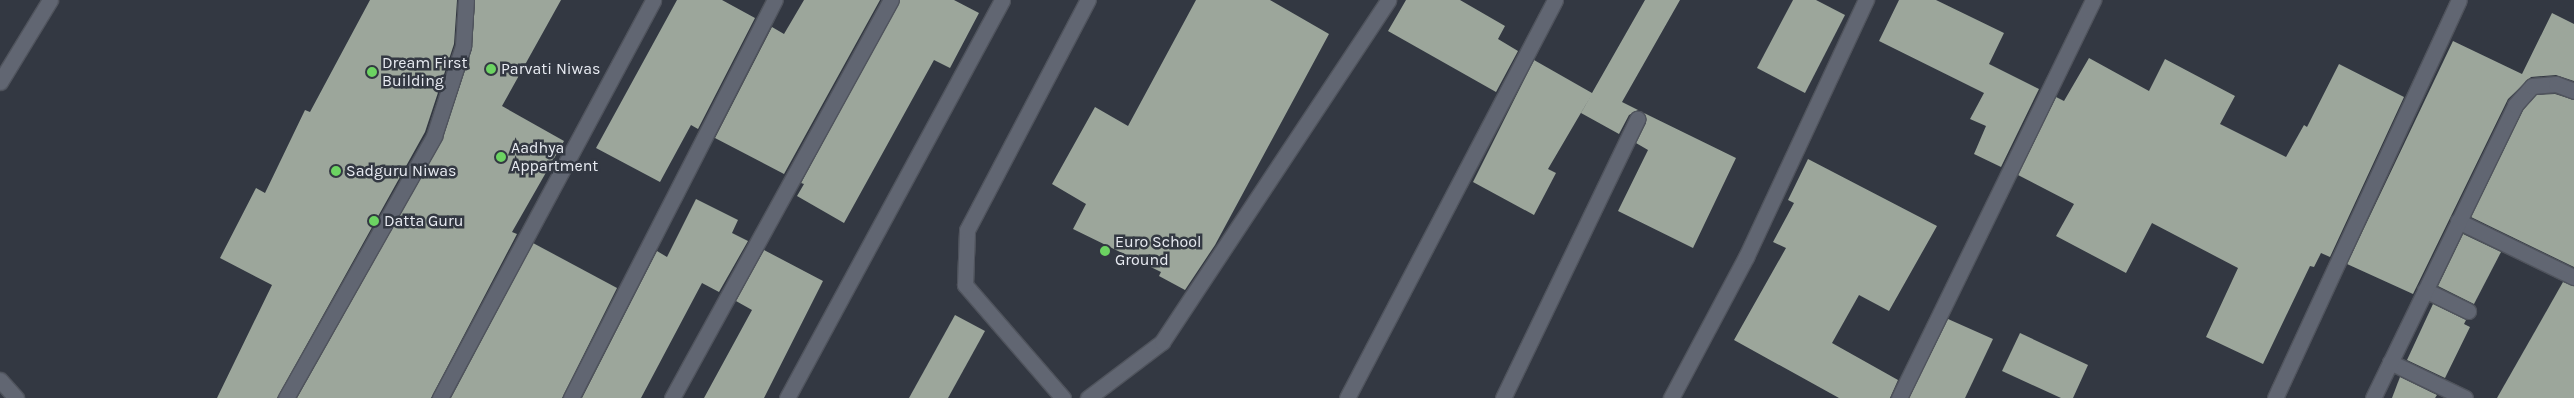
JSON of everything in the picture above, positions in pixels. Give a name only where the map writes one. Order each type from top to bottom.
[{"type":"street","points":[[0,82],[50,0]]},
{"type":"street","points":[[286,398],[434,136],[463,46],[466,0]]},
{"type":"street","points":[[440,398],[653,0]]},
{"type":"street","points":[[572,398],[775,0]]},
{"type":"street","points":[[672,398],[891,0]]},
{"type":"street","points":[[787,398],[1002,0]]},
{"type":"street","points":[[1063,398],[965,285],[967,230],[1088,0]]},
{"type":"street","points":[[1088,398],[1162,342],[1388,0]]},
{"type":"street","points":[[1347,398],[1555,0]]},
{"type":"street","points":[[1671,398],[1746,257],[1866,0]]},
{"type":"street","points":[[1899,398],[2094,0]]},
{"type":"street","points":[[2275,398],[2459,0]]},
{"type":"street","points":[[2373,398],[2515,105],[2532,86],[2556,84],[2574,91]]},
{"type":"street","points":[[1503,398],[1637,118]]},
{"type":"street","points":[[2458,221],[2574,278]]},
{"type":"street","points":[[2425,290],[2468,311]]},
{"type":"street","points":[[2390,362],[2465,398]]},
{"type":"street","points":[[0,380],[16,398]]},
{"type":"building","points":[[370,0],[457,0],[454,44],[425,132],[277,398],[217,398],[272,285],[220,258],[256,188],[265,193],[305,110],[310,112]]},
{"type":"building","points":[[475,0],[561,0],[502,106],[564,141],[512,232],[517,234],[431,398],[297,398],[442,140],[472,49]]},
{"type":"building","points":[[677,0],[722,0],[755,18],[698,129],[691,125],[660,182],[596,148]]},
{"type":"building","points":[[804,0],[880,0],[784,174],[715,138],[772,27],[784,34]]},
{"type":"building","points":[[900,0],[954,0],[979,13],[950,68],[934,60],[844,223],[797,196],[804,184],[801,183]]},
{"type":"building","points":[[1196,0],[1270,0],[1329,34],[1215,245],[1185,290],[1159,276],[1161,272],[1073,229],[1086,204],[1052,184],[1095,107],[1128,126]]},
{"type":"building","points":[[1406,0],[1460,0],[1505,26],[1498,39],[1518,51],[1496,92],[1388,31]]},
{"type":"building","points":[[1645,0],[1680,0],[1622,102],[1638,110],[1629,115],[1619,134],[1581,113],[1592,94],[1548,169],[1556,173],[1534,215],[1473,182],[1534,60],[1592,93]]},
{"type":"building","points":[[1793,0],[1816,0],[1845,15],[1805,93],[1757,68]]},
{"type":"building","points":[[1899,0],[1936,0],[2004,33],[1989,64],[2039,89],[2001,167],[1974,154],[1986,126],[1970,119],[1984,93],[1879,41]]},
{"type":"building","points":[[2552,13],[2574,24],[2574,81],[2556,75],[2531,77],[2508,99],[2413,294],[2347,264],[2453,41],[2522,74]]},
{"type":"building","points":[[2089,58],[2149,91],[2165,59],[2235,96],[2220,124],[2286,157],[2304,125],[2307,127],[2339,64],[2404,97],[2330,257],[2321,253],[2314,267],[2310,266],[2263,364],[2206,337],[2238,268],[2152,223],[2126,273],[2056,236],[2074,204],[2018,175],[2056,97],[2064,101]]},
{"type":"building","points":[[2555,94],[2574,100],[2574,267],[2471,217],[2523,110],[2536,95]]},
{"type":"building","points":[[1644,113],[1736,158],[1693,248],[1618,211],[1648,150],[1636,143],[1646,123]]},
{"type":"building","points":[[1808,159],[1937,226],[1889,311],[1859,295],[1832,343],[1898,380],[1890,398],[1839,398],[1734,340],[1786,248],[1773,242],[1794,203],[1788,200]]},
{"type":"building","points":[[696,199],[738,220],[732,233],[748,241],[719,292],[702,283],[641,398],[582,398],[657,251],[667,257]]},
{"type":"building","points":[[2463,234],[2501,252],[2474,304],[2438,286]]},
{"type":"building","points":[[533,243],[617,288],[562,398],[451,398]]},
{"type":"building","points":[[764,250],[823,281],[764,398],[704,398],[752,310],[736,301]]},
{"type":"building","points":[[2563,282],[2574,286],[2574,398],[2497,398]]},
{"type":"building","points":[[2433,304],[2466,320],[2464,324],[2470,327],[2445,378],[2407,360]]},
{"type":"building","points":[[955,315],[985,331],[948,398],[909,398]]},
{"type":"building","points":[[1948,319],[1993,339],[1965,398],[1909,398]]},
{"type":"building","points":[[2020,333],[2088,365],[2073,398],[2061,398],[2002,371]]},
{"type":"building","points":[[2400,377],[2437,395],[2435,398],[2392,398]]},
{"type":"place","name":"Parvati Niwas","points":[[491,69]]},
{"type":"place","name":"Dream First Building","points":[[372,72]]},
{"type":"place","name":"Aadhya Appartment","points":[[501,157]]},
{"type":"place","name":"Sadguru Niwas","points":[[336,171]]},
{"type":"place","name":"Datta Guru","points":[[374,221]]},
{"type":"place","name":"Euro School Ground","points":[[1105,251]]}]
